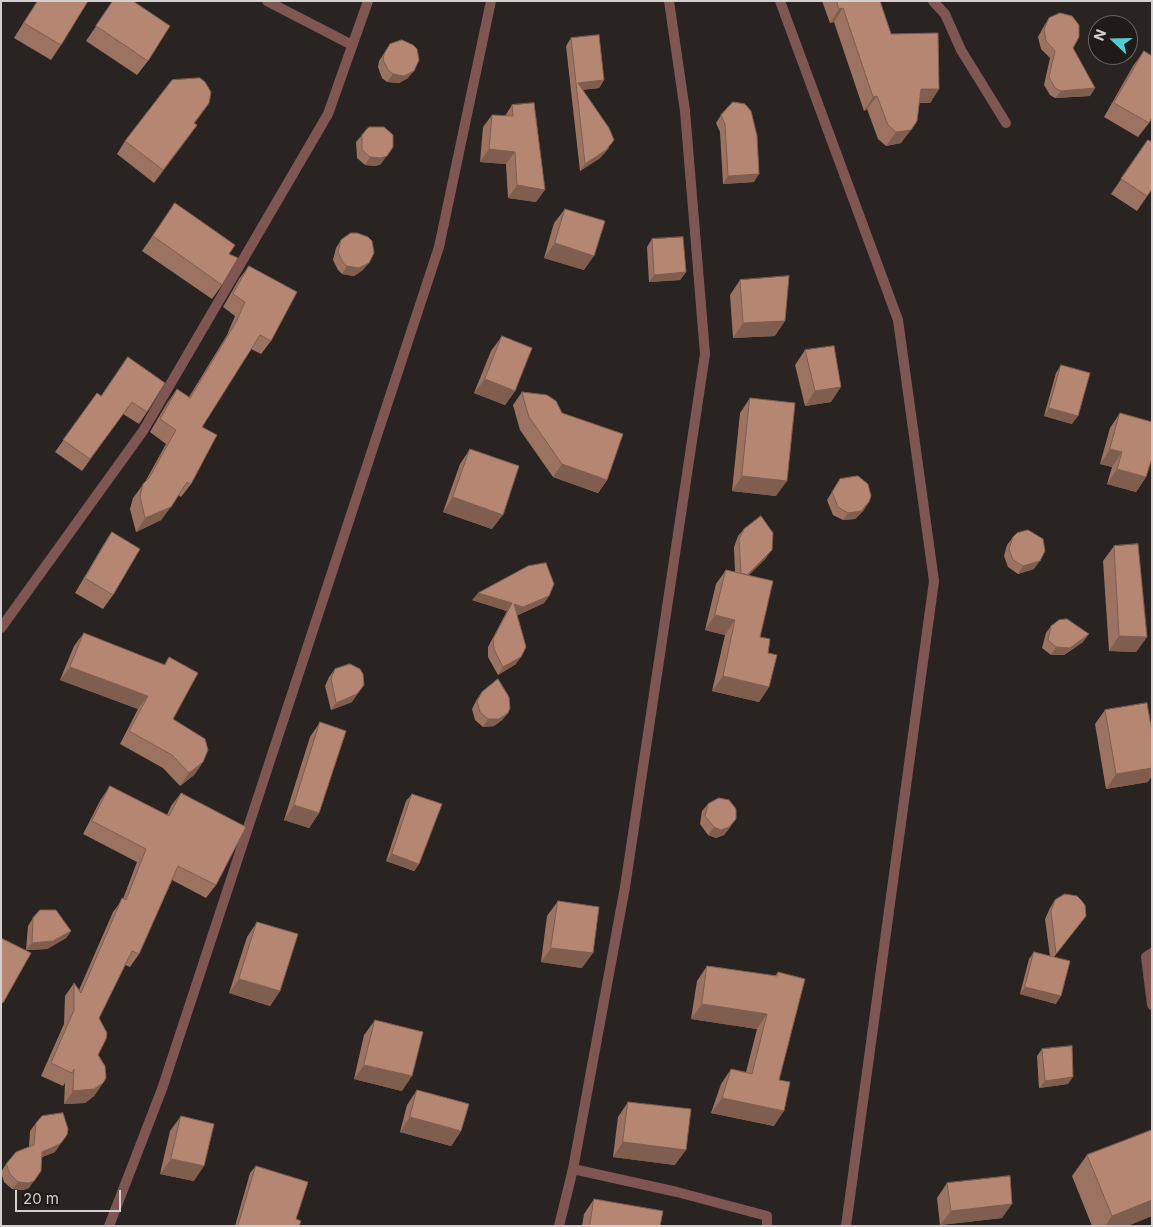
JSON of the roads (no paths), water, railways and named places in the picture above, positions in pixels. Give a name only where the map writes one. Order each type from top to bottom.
[{"type":"street","points":[[268,1],[352,45]]},
{"type":"street","points":[[1,628],[143,431],[328,114],[368,1]]},
{"type":"street","points":[[109,1226],[162,1089],[439,247],[491,1]]},
{"type":"street","points":[[559,1226],[572,1169],[625,887],[705,354],[685,111],[669,1]]},
{"type":"street","points":[[780,1],[898,320],[934,581],[846,1226]]},
{"type":"street","points":[[933,1],[944,14],[961,50],[1006,123]]},
{"type":"street","points":[[1152,953],[1146,957],[1152,1005]]},
{"type":"street","points":[[572,1169],[677,1192],[768,1216],[767,1226]]}]
